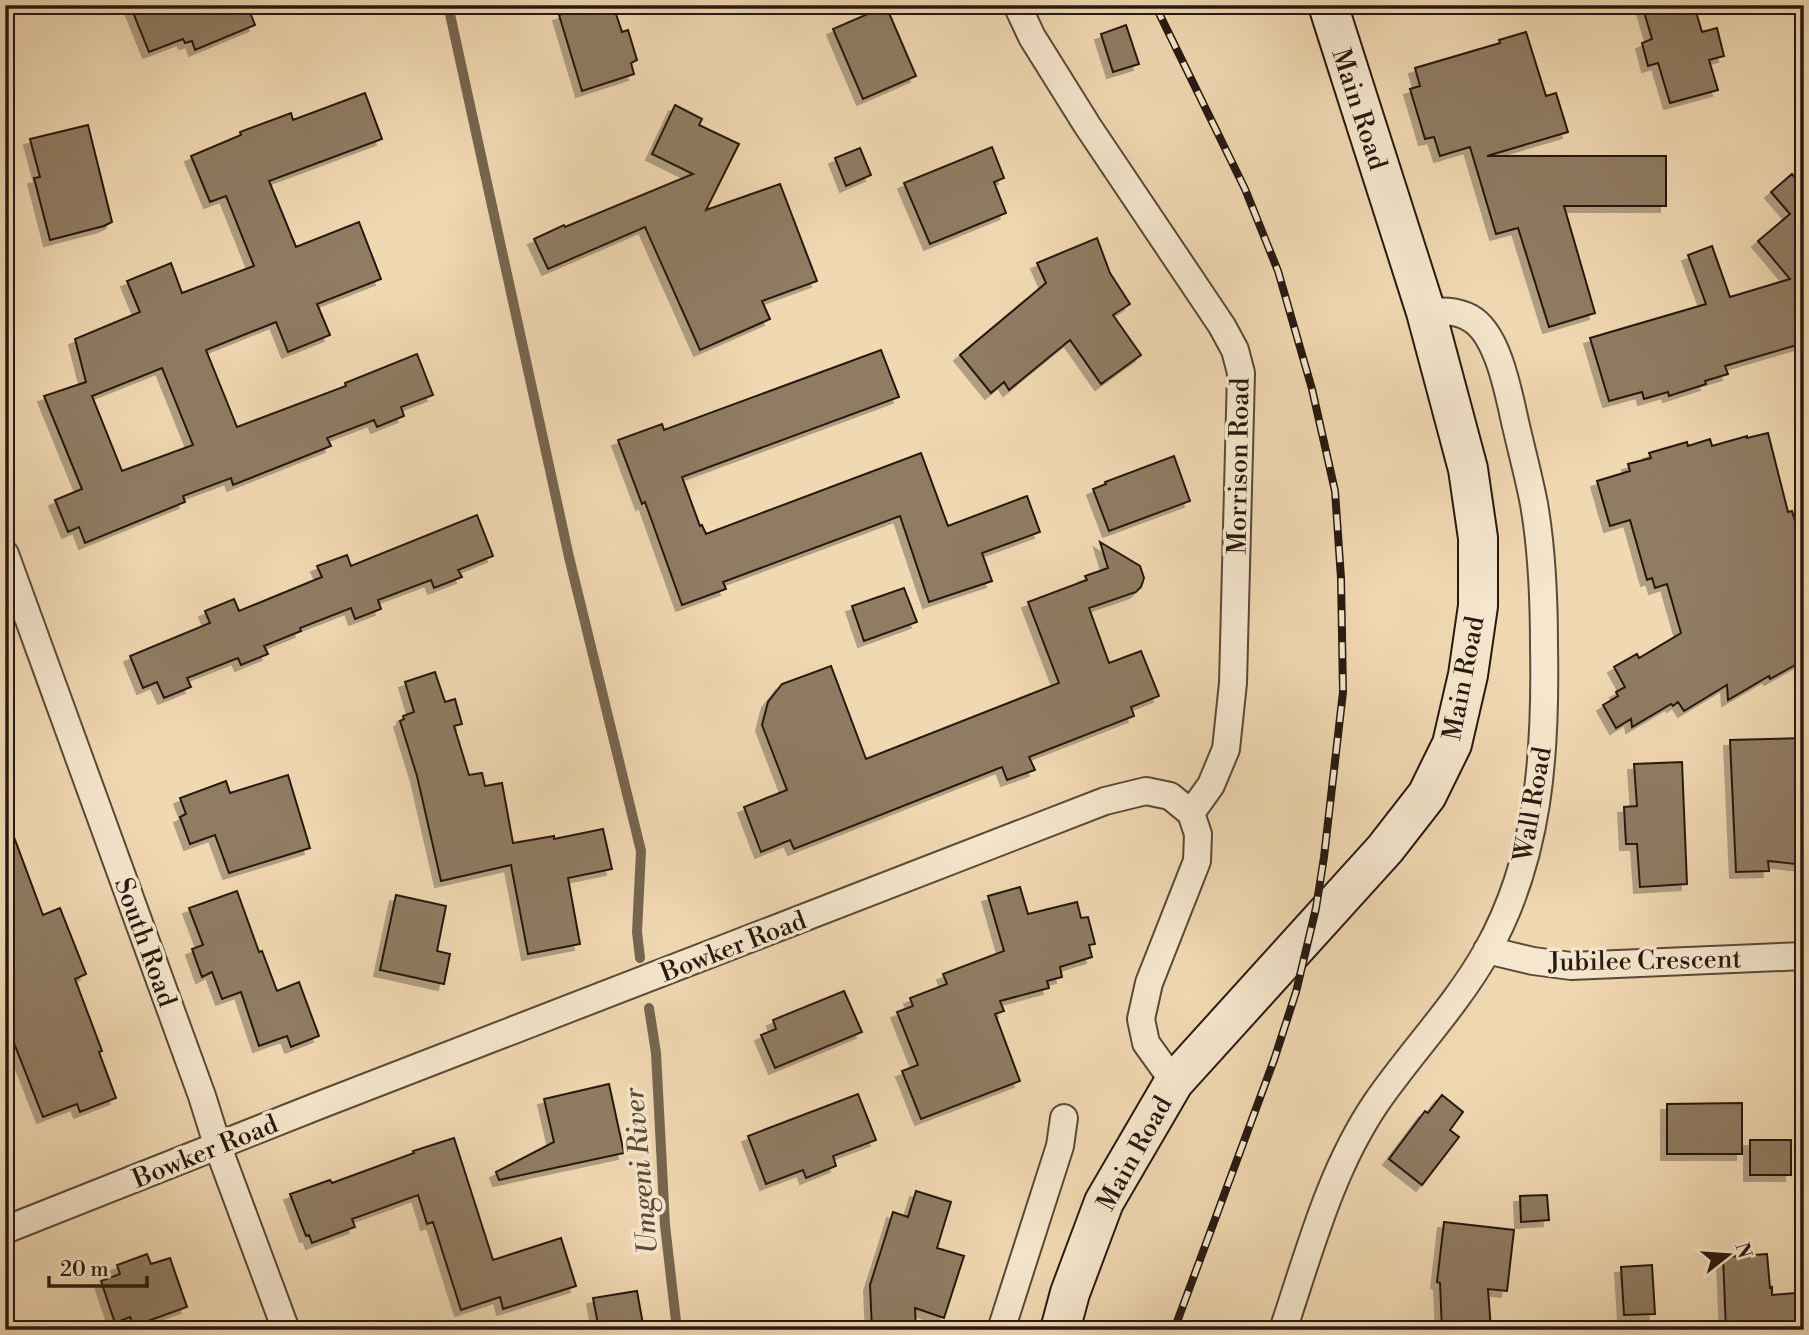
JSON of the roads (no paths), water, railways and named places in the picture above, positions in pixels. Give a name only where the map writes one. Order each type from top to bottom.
[{"type":"main road","name":"Main Road","points":[[1060,1330],[1070,1293],[1104,1202],[1174,1082],[1385,849],[1427,795],[1452,744],[1468,675],[1478,606],[1478,538],[1468,469],[1426,312],[1328,5]]},
{"type":"street","name":"Morrison Road","points":[[1017,5],[1031,37],[1087,125],[1222,326],[1235,350],[1241,373],[1234,670],[1229,723],[1226,749],[1210,785],[1191,813]]},
{"type":"street","name":"Wall Road","points":[[1283,1330],[1320,1219],[1347,1152],[1376,1104],[1449,1007],[1487,950],[1524,861],[1534,822],[1545,713],[1544,597],[1534,505],[1509,394],[1496,354],[1485,332],[1472,318],[1451,311],[1426,312]]},
{"type":"street","name":"South Road","points":[[5,554],[286,1330]]},
{"type":"street","name":"Bowker Road","points":[[5,1230],[1105,801],[1146,791],[1170,796],[1191,813]]},
{"type":"street","points":[[1174,1082],[1146,1043],[1141,1019],[1149,983],[1197,861],[1198,834],[1191,813]]},
{"type":"street","name":"Jubilee Crescent","points":[[1487,950],[1533,961],[1571,966],[1804,956]]},
{"type":"street","points":[[1001,1330],[1060,1146],[1064,1118]]},
{"type":"waterway","points":[[448,5],[569,557],[641,851],[637,932],[640,958]]},
{"type":"waterway","name":"Umgeni River","points":[[649,1008],[656,1053],[665,1225],[677,1330]]},
{"type":"railway","points":[[1155,5],[1245,189],[1278,271],[1312,389],[1335,491],[1341,578],[1343,692],[1324,857],[1316,908],[1296,992],[1274,1060],[1174,1330]]}]
